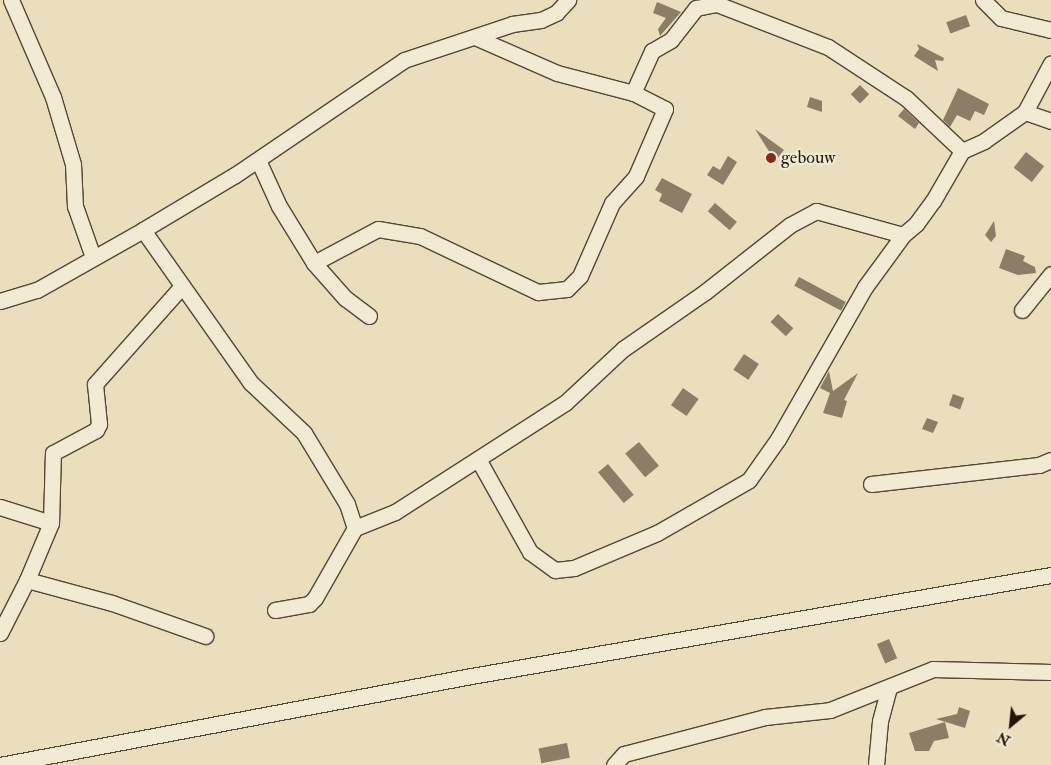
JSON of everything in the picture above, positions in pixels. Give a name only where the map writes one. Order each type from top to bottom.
[{"type":"street","points":[[11,0],[54,97],[73,164],[75,206],[93,257]]},
{"type":"street","points":[[0,301],[37,290],[143,230],[258,160],[404,60],[477,38],[512,24],[542,20],[556,13],[568,0]]},
{"type":"street","points":[[983,0],[1001,18],[1051,30]]},
{"type":"street","points":[[633,93],[652,51],[670,40],[696,8],[717,4],[828,46],[906,98],[962,151]]},
{"type":"street","points":[[314,263],[378,229],[420,236],[538,292],[567,289],[580,276],[612,203],[636,176],[665,109],[633,93],[557,74],[477,38]]},
{"type":"street","points":[[478,459],[530,552],[555,570],[574,568],[657,533],[748,480],[778,439],[865,287],[903,234],[928,209],[962,151],[984,141],[1025,112],[1051,63]]},
{"type":"street","points":[[1025,112],[1051,122]]},
{"type":"street","points":[[258,160],[279,206],[314,263],[345,298],[369,316]]},
{"type":"street","points":[[275,610],[309,604],[315,598],[355,528],[395,512],[566,403],[622,349],[801,219],[816,212],[903,234]]},
{"type":"street","points":[[143,230],[251,383],[304,433],[338,489],[355,528]]},
{"type":"street","points":[[1022,310],[1051,274]]},
{"type":"street","points":[[0,633],[27,580],[51,524],[53,453],[96,430],[100,424],[95,384],[182,286]]},
{"type":"street","points":[[871,484],[1039,465],[1051,460]]},
{"type":"street","points":[[0,507],[51,524]]},
{"type":"street","points":[[0,765],[460,678],[1051,575]]},
{"type":"street","points":[[27,580],[205,636]]},
{"type":"street","points":[[614,765],[618,756],[624,754],[765,717],[830,710],[933,669],[1051,672]]},
{"type":"street","points":[[876,765],[880,721],[889,687]]},
{"type":"building","points":[[657,2],[681,12],[660,36],[658,29],[666,18],[653,13]]},
{"type":"building","points":[[966,15],[970,26],[950,33],[946,22]]},
{"type":"building","points":[[917,44],[944,58],[943,61],[935,60],[938,71],[914,56],[919,49]]},
{"type":"building","points":[[860,85],[869,94],[860,103],[851,94]]},
{"type":"building","points":[[958,88],[989,104],[984,115],[975,111],[970,121],[957,115],[950,127],[943,120]]},
{"type":"building","points":[[810,97],[822,101],[822,112],[807,107]]},
{"type":"building","points":[[904,109],[919,123],[915,129],[898,116]]},
{"type":"building","points":[[755,129],[784,150],[775,161]]},
{"type":"building","points":[[1026,152],[1044,166],[1032,182],[1014,168]]},
{"type":"building","points":[[728,156],[737,162],[723,185],[707,175],[713,166],[720,170]]},
{"type":"building","points":[[662,178],[692,194],[682,213],[659,201],[662,194],[655,190]]},
{"type":"building","points":[[715,203],[737,222],[730,230],[708,211]]},
{"type":"building","points":[[994,221],[996,236],[991,242],[985,235]]},
{"type":"building","points":[[1006,249],[1025,256],[1023,261],[1035,267],[1036,273],[1018,275],[999,268]]},
{"type":"building","points":[[799,277],[846,302],[841,311],[794,286]]},
{"type":"building","points":[[778,314],[793,328],[786,336],[770,322]]},
{"type":"building","points":[[744,354],[759,364],[748,380],[733,370]]},
{"type":"building","points":[[829,371],[833,391],[858,373],[844,400],[847,401],[842,418],[823,413],[830,393],[820,388]]},
{"type":"building","points":[[683,388],[699,399],[687,416],[671,405]]},
{"type":"building","points":[[953,394],[964,398],[960,409],[949,405]]},
{"type":"building","points":[[927,418],[938,422],[933,433],[922,429]]},
{"type":"building","points":[[639,442],[659,466],[645,477],[625,454]]},
{"type":"building","points":[[608,464],[634,495],[624,503],[598,472]]},
{"type":"building","points":[[889,639],[897,658],[885,663],[877,644]]},
{"type":"building","points":[[959,707],[970,711],[965,728],[936,719],[957,714]]},
{"type":"building","points":[[945,722],[949,738],[934,741],[929,751],[915,751],[909,733]]},
{"type":"building","points":[[567,743],[570,758],[541,763],[539,749]]},
{"type":"place","name":"gebouw","points":[[771,158]]}]
